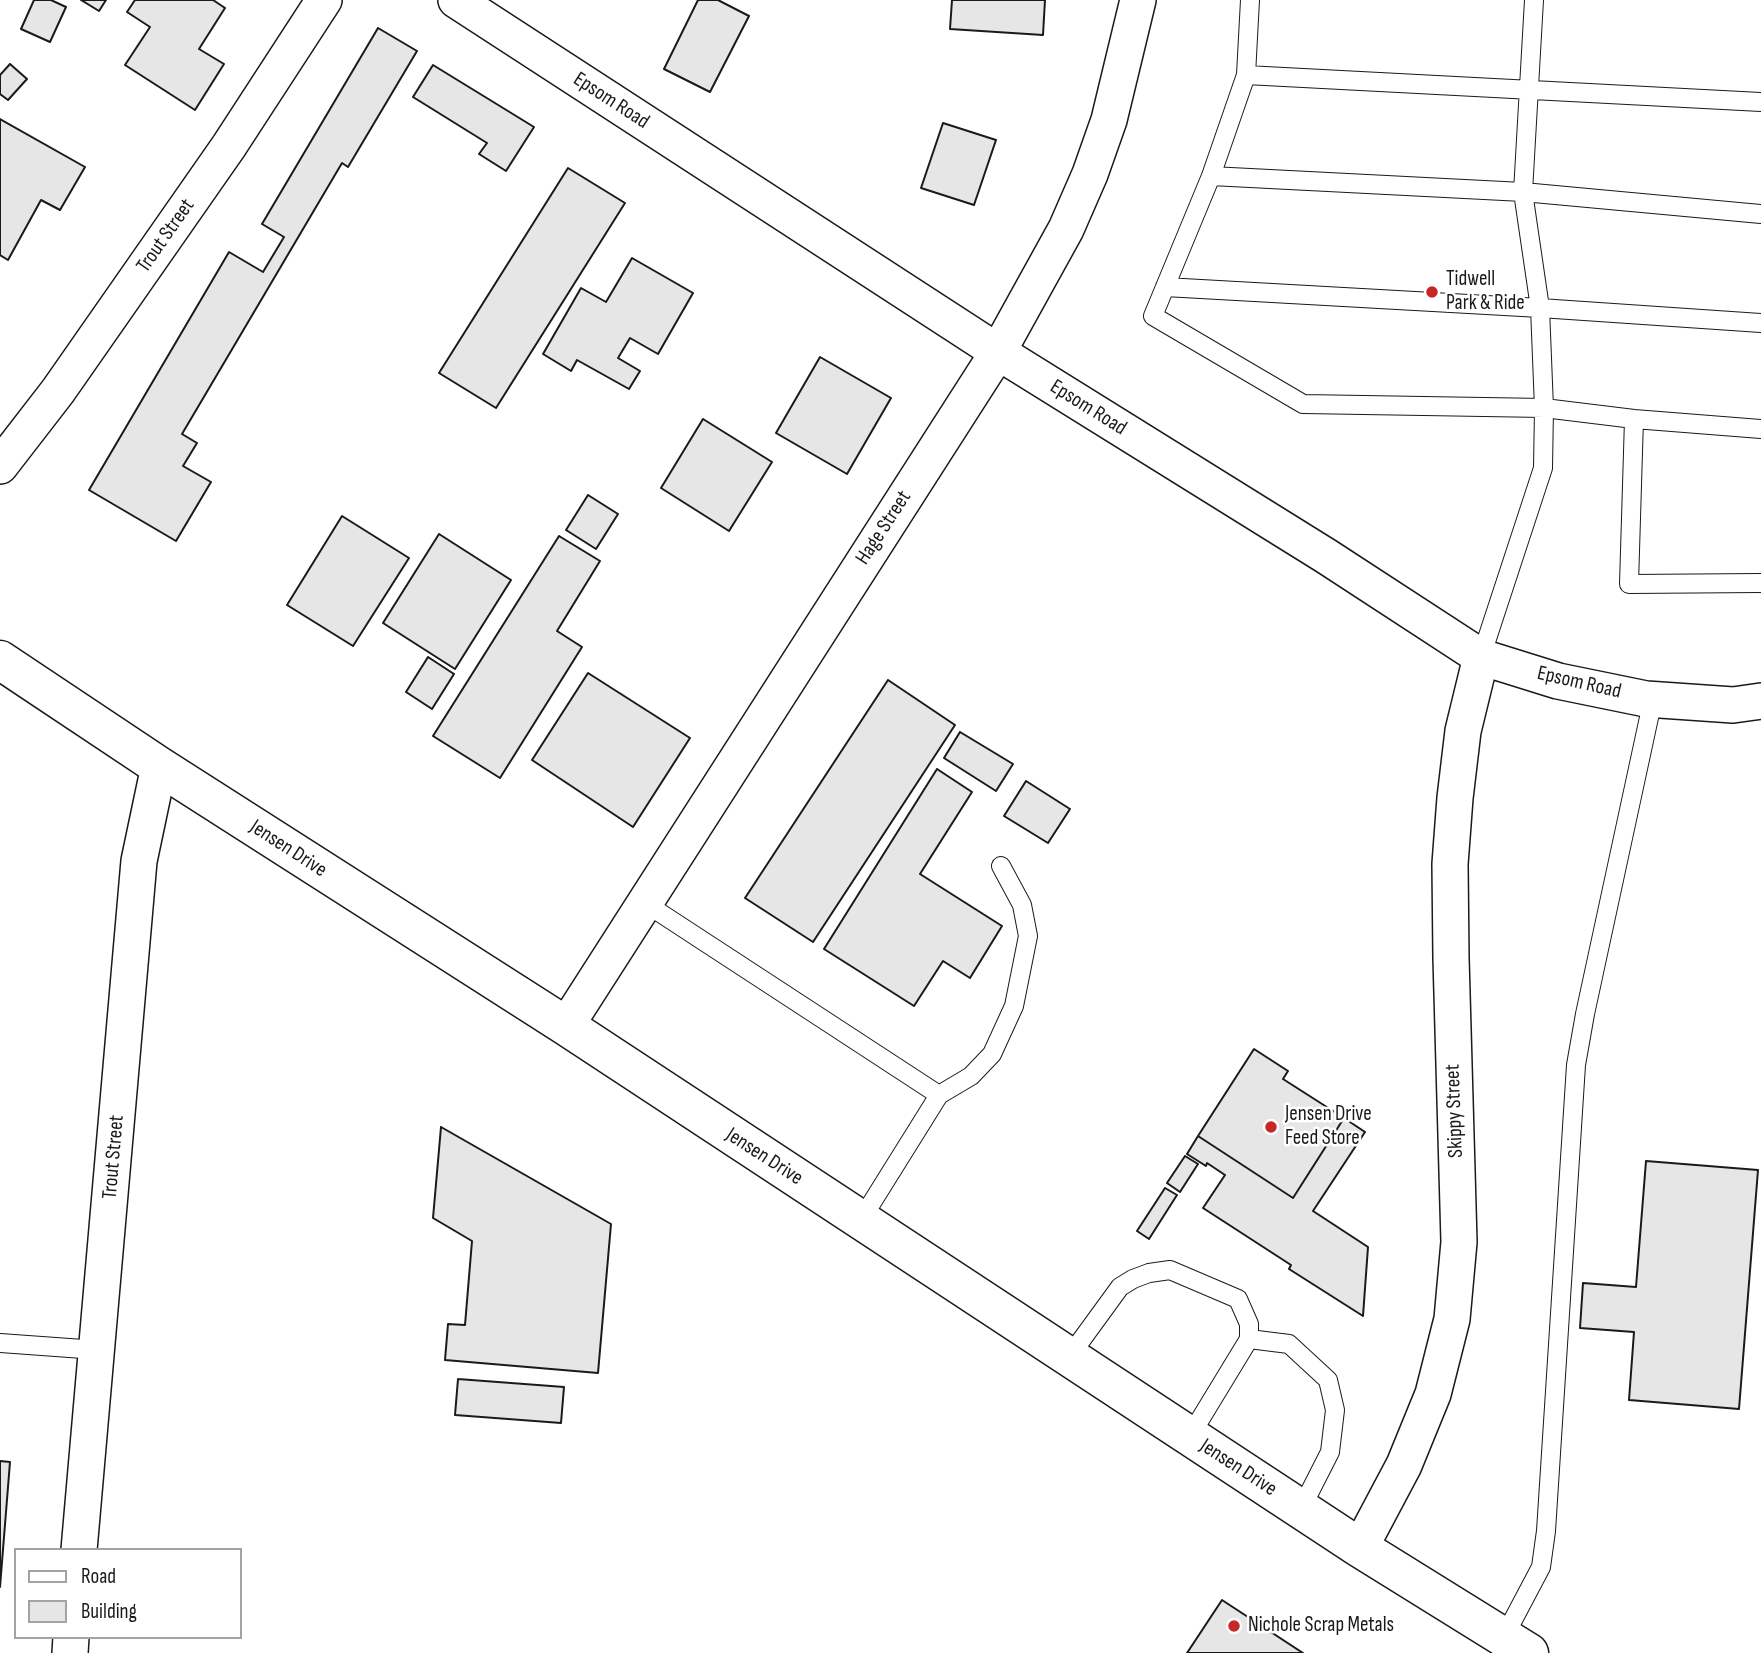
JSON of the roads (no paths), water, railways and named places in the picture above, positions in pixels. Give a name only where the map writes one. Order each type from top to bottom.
[{"type":"main road","name":"Jensen Drive","points":[[0,660],[159,766],[566,1026],[1360,1548],[1517,1645]]},
{"type":"street","name":"Trout Street","points":[[0,466],[82,358],[229,146],[324,0]]},
{"type":"street","name":"Epsom Road","points":[[456,0],[998,352],[1315,549],[1481,657],[1558,681],[1653,699],[1733,705],[1761,701]]},
{"type":"street","name":"Hage Street","points":[[566,1026],[998,352],[1066,229],[1090,174],[1109,120],[1138,0]]},
{"type":"street","name":"Skippy Street","points":[[1360,1548],[1404,1465],[1433,1394],[1452,1319],[1459,1242],[1450,864],[1463,731],[1481,657]]},
{"type":"street","name":"Trout Street","points":[[79,1548],[139,861],[159,766]]},
{"type":"lane","points":[[1250,0],[1246,75],[1211,176],[1153,316],[1303,404],[1544,408],[1634,419],[1761,429]]},
{"type":"lane","points":[[1481,657],[1543,468],[1544,408],[1540,309],[1523,192],[1534,0]]},
{"type":"lane","points":[[1246,75],[1761,102]]},
{"type":"lane","points":[[1211,176],[1523,192],[1761,214]]},
{"type":"lane","points":[[1165,287],[1761,323]]},
{"type":"lane","points":[[1634,419],[1629,583],[1761,583]]},
{"type":"lane","points":[[1517,1645],[1541,1567],[1547,1517],[1576,1065],[1653,699]]},
{"type":"lane","points":[[861,1220],[939,1095],[971,1076],[992,1054],[1014,1006],[1028,936],[1022,905],[1001,866]]},
{"type":"lane","points":[[645,903],[939,1095]]},
{"type":"lane","points":[[1069,1357],[1120,1287],[1149,1273],[1170,1270],[1238,1299],[1249,1324],[1250,1339],[1190,1436]]},
{"type":"lane","points":[[1250,1339],[1289,1344],[1328,1380],[1335,1409],[1330,1452],[1301,1509]]},
{"type":"lane","points":[[0,1343],[97,1350]]},
{"type":"place","name":"Tidwell Park & Ride","points":[[1432,292]]},
{"type":"place","name":"Jensen Drive Feed Store","points":[[1271,1127]]},
{"type":"place","name":"Nichole Scrap Metals","points":[[1234,1626]]}]
